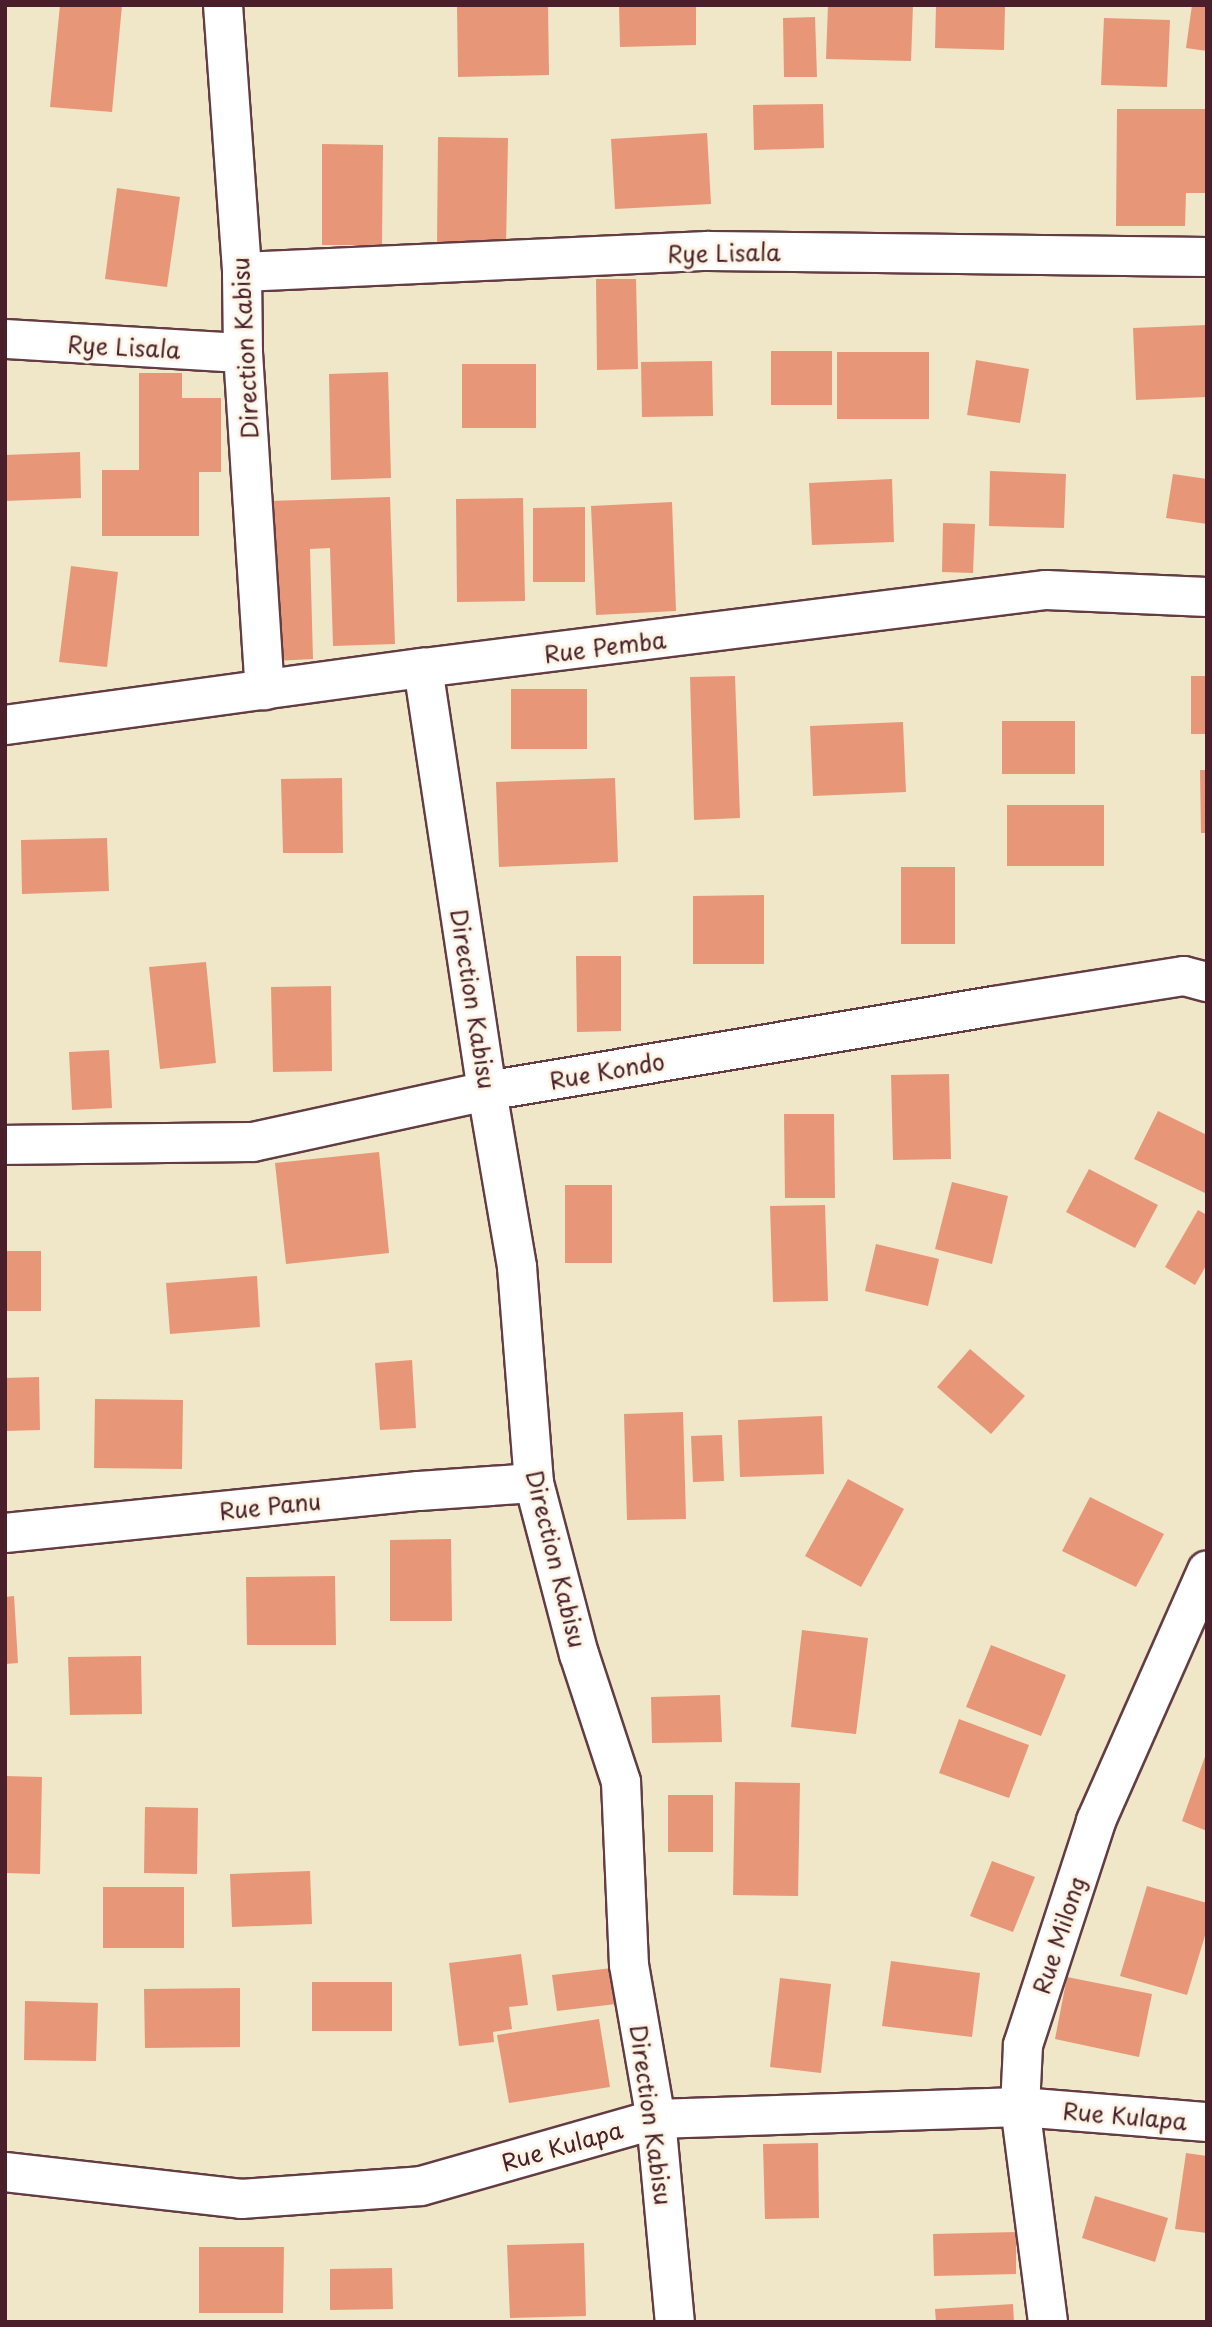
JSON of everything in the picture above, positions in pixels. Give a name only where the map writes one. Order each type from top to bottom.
[{"type":"street","name":"Direction Kabisu","points":[[223,5],[242,272],[243,352],[265,690]]},
{"type":"street","name":"Rye Lisala","points":[[242,272],[708,251],[1207,257]]},
{"type":"street","name":"Rye Lisala","points":[[5,339],[243,352]]},
{"type":"street","name":"Rue Pemba","points":[[5,725],[423,668],[1046,590],[1207,597]]},
{"type":"street","name":"Direction Kabisu","points":[[423,668],[487,1091],[517,1267],[534,1483],[579,1654],[621,1782],[629,1965],[656,2119],[675,2322]]},
{"type":"street","name":"Rue Kondo","points":[[5,1145],[253,1142],[487,1091],[1184,976],[1207,982]]},
{"type":"street","name":"Rue Panu","points":[[5,1533],[419,1491],[534,1483]]},
{"type":"street","name":"Rue Milong","points":[[1048,2322],[1020,2107],[1023,2045],[1096,1821],[1207,1570]]},
{"type":"street","name":"Rue Kulapa","points":[[5,2172],[241,2199],[421,2186],[656,2119],[1020,2107],[1207,2122]]},
{"type":"building","points":[[60,5],[122,5],[112,112],[50,107]]},
{"type":"building","points":[[548,5],[549,75],[458,77],[457,7]]},
{"type":"building","points":[[619,5],[696,5],[696,45],[620,47]]},
{"type":"building","points":[[828,5],[913,5],[911,61],[826,59]]},
{"type":"building","points":[[1192,5],[1207,5],[1207,51],[1186,48]]},
{"type":"building","points":[[936,6],[1005,7],[1004,50],[935,48]]},
{"type":"building","points":[[815,17],[817,77],[784,77],[783,18]]},
{"type":"building","points":[[1104,18],[1170,20],[1167,87],[1101,85]]},
{"type":"building","points":[[823,104],[824,148],[754,150],[753,105]]},
{"type":"building","points":[[1117,109],[1207,109],[1207,193],[1186,193],[1185,226],[1116,226]]},
{"type":"building","points":[[707,133],[711,204],[615,209],[611,139]]},
{"type":"building","points":[[438,137],[508,138],[506,247],[437,246]]},
{"type":"building","points":[[322,144],[383,145],[382,245],[322,245]]},
{"type":"building","points":[[117,188],[180,197],[167,287],[105,279]]},
{"type":"building","points":[[596,279],[636,279],[638,369],[597,370]]},
{"type":"building","points":[[1207,325],[1207,397],[1136,400],[1133,328]]},
{"type":"building","points":[[771,351],[832,351],[832,405],[771,405]]},
{"type":"building","points":[[837,352],[929,352],[929,419],[837,419]]},
{"type":"building","points":[[976,360],[1029,369],[1020,423],[967,415]]},
{"type":"building","points":[[712,361],[713,416],[642,417],[641,362]]},
{"type":"building","points":[[462,364],[536,364],[536,428],[462,428]]},
{"type":"building","points":[[388,372],[391,478],[331,480],[329,374]]},
{"type":"building","points":[[139,373],[182,373],[182,398],[221,398],[221,472],[199,472],[199,536],[102,536],[102,470],[139,470]]},
{"type":"building","points":[[80,452],[81,498],[5,501],[5,455]]},
{"type":"building","points":[[990,471],[1066,474],[1064,528],[989,526]]},
{"type":"building","points":[[1173,474],[1207,479],[1207,524],[1166,518]]},
{"type":"building","points":[[892,479],[894,542],[812,545],[809,483]]},
{"type":"building","points":[[390,497],[395,644],[333,646],[330,548],[310,549],[313,659],[275,661],[270,501]]},
{"type":"building","points":[[523,498],[525,601],[457,602],[456,499]]},
{"type":"building","points":[[672,502],[676,611],[596,615],[591,506]]},
{"type":"building","points":[[585,507],[585,582],[533,582],[533,508]]},
{"type":"building","points":[[943,523],[975,524],[973,573],[942,572]]},
{"type":"building","points":[[71,566],[118,572],[107,667],[59,662]]},
{"type":"building","points":[[735,676],[740,818],[694,820],[690,677]]},
{"type":"building","points":[[1191,676],[1207,676],[1207,734],[1191,734]]},
{"type":"building","points":[[511,689],[587,689],[587,749],[511,749]]},
{"type":"building","points":[[1002,721],[1075,721],[1075,774],[1002,774]]},
{"type":"building","points":[[903,722],[906,792],[813,796],[810,726]]},
{"type":"building","points":[[1200,770],[1207,770],[1207,833],[1201,833]]},
{"type":"building","points":[[342,778],[343,853],[283,853],[281,779]]},
{"type":"building","points":[[615,778],[618,862],[499,867],[496,782]]},
{"type":"building","points":[[1007,805],[1104,805],[1104,866],[1007,866]]},
{"type":"building","points":[[107,838],[109,891],[22,894],[21,840]]},
{"type":"building","points":[[901,867],[955,867],[955,944],[901,944]]},
{"type":"building","points":[[764,895],[764,964],[693,964],[693,896]]},
{"type":"building","points":[[576,956],[621,956],[621,1031],[577,1032]]},
{"type":"building","points":[[206,962],[216,1063],[160,1069],[149,967]]},
{"type":"building","points":[[331,986],[332,1071],[273,1072],[271,987]]},
{"type":"building","points":[[109,1050],[112,1108],[72,1110],[69,1052]]},
{"type":"building","points":[[949,1074],[951,1159],[893,1160],[891,1075]]},
{"type":"building","points":[[1158,1111],[1207,1135],[1207,1194],[1134,1159]]},
{"type":"building","points":[[784,1114],[834,1114],[835,1198],[785,1198]]},
{"type":"building","points":[[379,1152],[389,1253],[286,1264],[275,1163]]},
{"type":"building","points":[[1089,1169],[1158,1205],[1135,1248],[1066,1212]]},
{"type":"building","points":[[952,1182],[1008,1196],[992,1264],[935,1249]]},
{"type":"building","points":[[565,1185],[612,1185],[612,1263],[565,1263]]},
{"type":"building","points":[[825,1205],[828,1301],[773,1302],[770,1206]]},
{"type":"building","points":[[1198,1210],[1207,1215],[1207,1264],[1195,1285],[1165,1267]]},
{"type":"building","points":[[876,1244],[939,1259],[928,1306],[865,1291]]},
{"type":"building","points":[[5,1251],[41,1251],[41,1311],[5,1311]]},
{"type":"building","points":[[257,1276],[260,1327],[170,1334],[166,1283]]},
{"type":"building","points":[[970,1349],[1025,1396],[991,1434],[937,1387]]},
{"type":"building","points":[[412,1360],[416,1428],[380,1430],[375,1363]]},
{"type":"building","points":[[39,1377],[40,1430],[5,1431],[5,1378]]},
{"type":"building","points":[[95,1399],[183,1400],[182,1469],[94,1468]]},
{"type":"building","points":[[683,1412],[686,1519],[627,1520],[624,1414]]},
{"type":"building","points":[[822,1416],[824,1474],[740,1477],[738,1420]]},
{"type":"building","points":[[722,1435],[724,1481],[693,1482],[691,1436]]},
{"type":"building","points":[[848,1479],[904,1509],[861,1587],[805,1556]]},
{"type":"building","points":[[1090,1497],[1164,1534],[1136,1587],[1062,1551]]},
{"type":"building","points":[[451,1539],[452,1621],[390,1621],[390,1540]]},
{"type":"building","points":[[335,1576],[336,1645],[247,1645],[246,1577]]},
{"type":"building","points":[[14,1596],[18,1663],[5,1664],[5,1597]]},
{"type":"building","points":[[802,1630],[868,1638],[856,1734],[791,1727]]},
{"type":"building","points":[[991,1645],[1066,1675],[1041,1736],[966,1707]]},
{"type":"building","points":[[141,1656],[142,1714],[70,1715],[68,1657]]},
{"type":"building","points":[[720,1695],[722,1742],[652,1743],[651,1697]]},
{"type":"building","points":[[959,1719],[1029,1745],[1009,1798],[939,1773]]},
{"type":"building","points":[[1207,1751],[1207,1831],[1182,1821]]},
{"type":"building","points":[[5,1776],[42,1777],[40,1874],[5,1873]]},
{"type":"building","points":[[735,1782],[800,1783],[798,1896],[733,1895]]},
{"type":"building","points":[[668,1795],[713,1795],[713,1852],[668,1852]]},
{"type":"building","points":[[145,1807],[198,1808],[197,1874],[144,1873]]},
{"type":"building","points":[[992,1861],[1035,1877],[1013,1932],[970,1916]]},
{"type":"building","points":[[310,1871],[312,1924],[232,1927],[230,1874]]},
{"type":"building","points":[[1147,1886],[1207,1903],[1207,1929],[1187,1995],[1120,1976]]},
{"type":"building","points":[[103,1887],[184,1887],[184,1948],[103,1948]]},
{"type":"building","points":[[521,1954],[528,2005],[509,2007],[512,2029],[493,2032],[494,2042],[459,2046],[449,1963]]},
{"type":"building","points":[[891,1961],[980,1973],[972,2037],[882,2026]]},
{"type":"building","points":[[612,1968],[616,2004],[557,2011],[552,1975]]},
{"type":"building","points":[[1067,1977],[1152,1994],[1139,2057],[1055,2039]]},
{"type":"building","points":[[780,1978],[831,1984],[821,2073],[770,2067]]},
{"type":"building","points":[[312,1982],[392,1982],[392,2031],[312,2031]]},
{"type":"building","points":[[240,1988],[240,2047],[145,2048],[144,1989]]},
{"type":"building","points":[[25,2001],[98,2003],[96,2061],[24,2060]]},
{"type":"building","points":[[599,2019],[610,2087],[509,2103],[497,2035]]},
{"type":"building","points":[[818,2143],[819,2218],[765,2219],[763,2144]]},
{"type":"building","points":[[1186,2153],[1207,2156],[1207,2233],[1175,2229]]},
{"type":"building","points":[[1095,2196],[1168,2218],[1155,2262],[1082,2238]]},
{"type":"building","points":[[1016,2232],[1016,2274],[934,2276],[933,2234]]},
{"type":"building","points":[[584,2243],[586,2316],[510,2318],[507,2245]]},
{"type":"building","points":[[199,2247],[284,2247],[283,2313],[199,2313]]},
{"type":"building","points":[[392,2268],[393,2309],[330,2310],[330,2269]]},
{"type":"building","points":[[1013,2304],[1014,2322],[936,2322],[935,2309]]}]
